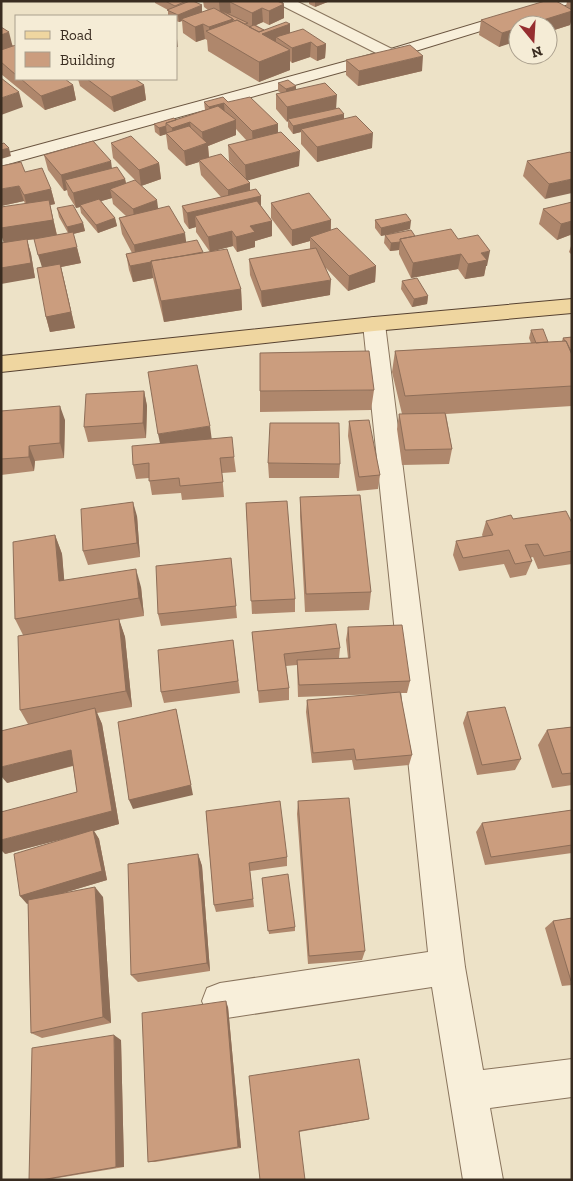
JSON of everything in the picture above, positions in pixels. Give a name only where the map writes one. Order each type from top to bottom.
[{"type":"main road","points":[[1,364],[374,324],[572,306]]},
{"type":"street","points":[[284,1],[390,54]]},
{"type":"street","points":[[1,160],[390,54],[566,1]]},
{"type":"street","points":[[374,324],[447,967],[483,1180]]},
{"type":"street","points":[[220,1001],[447,967]]},
{"type":"street","points":[[469,1091],[572,1078]]},
{"type":"building","points":[[165,1],[186,1],[175,6]]},
{"type":"building","points":[[190,1],[202,5],[178,15],[167,10]]},
{"type":"building","points":[[277,1],[284,4],[269,11],[262,8],[252,13],[230,2]]},
{"type":"building","points":[[545,1],[556,1],[572,10],[558,15],[508,15],[508,31],[502,33],[481,20]]},
{"type":"building","points":[[214,8],[233,19],[209,27],[203,24],[195,27],[181,19]]},
{"type":"building","points":[[222,11],[248,23],[235,21]]},
{"type":"building","points":[[237,20],[259,32],[286,22],[290,24],[262,34],[290,50],[259,62],[206,31]]},
{"type":"building","points":[[254,25],[264,30],[259,32],[249,27]]},
{"type":"building","points":[[1,27],[9,32],[1,35]]},
{"type":"building","points":[[303,29],[326,44],[317,47],[311,42],[292,48],[276,37]]},
{"type":"building","points":[[15,45],[15,74],[1,62],[1,50]]},
{"type":"building","points":[[410,45],[423,56],[359,71],[346,60]]},
{"type":"building","points":[[1,78],[19,92],[1,98]]},
{"type":"building","points":[[22,80],[66,80],[73,85],[41,96]]},
{"type":"building","points":[[88,80],[136,80],[144,85],[111,97]]},
{"type":"building","points":[[288,80],[296,86],[286,89],[278,83]]},
{"type":"building","points":[[325,83],[337,95],[287,107],[276,94]]},
{"type":"building","points":[[223,97],[228,102],[250,97],[278,124],[252,131],[224,103],[209,107],[204,102]]},
{"type":"building","points":[[218,106],[236,120],[202,132],[190,122],[172,128],[166,123]]},
{"type":"building","points":[[339,108],[344,114],[293,126],[288,119]]},
{"type":"building","points":[[356,116],[373,133],[317,147],[301,129]]},
{"type":"building","points":[[174,118],[176,120],[166,123],[166,126],[159,128],[154,124]]},
{"type":"building","points":[[189,126],[207,143],[184,151],[166,133]]},
{"type":"building","points":[[281,132],[300,151],[245,165],[228,145]]},
{"type":"building","points":[[131,136],[159,163],[139,170],[111,143]]},
{"type":"building","points":[[93,141],[111,161],[61,175],[44,155]]},
{"type":"building","points":[[4,143],[9,148],[1,150],[1,144]]},
{"type":"building","points":[[570,152],[572,154],[572,179],[549,184],[527,161]]},
{"type":"building","points":[[221,154],[250,183],[228,190],[199,160]]},
{"type":"building","points":[[21,162],[25,172],[42,168],[51,189],[24,195],[19,186],[1,189],[1,166]]},
{"type":"building","points":[[117,167],[125,179],[73,193],[65,180]]},
{"type":"building","points":[[135,180],[157,200],[133,209],[110,189]]},
{"type":"building","points":[[256,189],[261,196],[187,213],[182,206]]},
{"type":"building","points":[[309,193],[331,220],[292,230],[271,203]]},
{"type":"building","points":[[99,199],[115,218],[96,225],[80,205]]},
{"type":"building","points":[[49,200],[53,220],[1,228],[1,207]]},
{"type":"building","points":[[257,201],[272,221],[250,226],[255,232],[236,237],[232,231],[208,237],[195,216]]},
{"type":"building","points":[[572,202],[572,221],[561,224],[543,209]]},
{"type":"building","points":[[73,205],[83,223],[67,227],[57,208]]},
{"type":"building","points":[[169,206],[185,233],[134,245],[119,218]]},
{"type":"building","points":[[406,214],[411,221],[381,228],[375,220]]},
{"type":"building","points":[[337,228],[376,266],[349,276],[310,237]]},
{"type":"building","points":[[451,229],[458,239],[478,235],[490,251],[481,253],[487,260],[468,264],[461,254],[413,263],[400,239]]},
{"type":"building","points":[[411,230],[415,236],[400,239],[400,242],[391,243],[385,235]]},
{"type":"building","points":[[73,232],[77,247],[38,255],[34,239]]},
{"type":"building","points":[[27,239],[31,263],[1,268],[1,243]]},
{"type":"building","points":[[197,240],[203,252],[130,266],[126,254]]},
{"type":"building","points":[[316,248],[331,280],[261,291],[249,259]]},
{"type":"building","points":[[227,249],[241,289],[161,301],[151,261]]},
{"type":"building","points":[[60,264],[71,312],[46,317],[37,268]]},
{"type":"building","points":[[417,278],[428,296],[414,299],[402,281]]},
{"type":"building","points":[[543,329],[548,342],[536,343],[531,330]]},
{"type":"building","points":[[572,337],[572,353],[563,338]]},
{"type":"building","points":[[566,341],[572,355],[572,386],[405,396],[395,351]]},
{"type":"building","points":[[369,351],[374,390],[260,391],[260,353]]},
{"type":"building","points":[[197,365],[210,426],[158,434],[148,372]]},
{"type":"building","points":[[144,391],[143,423],[84,427],[86,394]]},
{"type":"building","points":[[60,406],[60,443],[29,446],[29,457],[1,459],[1,411]]},
{"type":"building","points":[[445,413],[452,449],[405,450],[399,414]]},
{"type":"building","points":[[369,420],[380,475],[359,477],[349,421]]},
{"type":"building","points":[[270,423],[339,423],[340,464],[268,463]]},
{"type":"building","points":[[232,437],[234,457],[220,458],[223,482],[180,486],[179,478],[149,481],[149,463],[133,465],[132,446]]},
{"type":"building","points":[[360,495],[371,592],[306,594],[300,497]]},
{"type":"building","points":[[287,501],[295,599],[251,601],[246,503]]},
{"type":"building","points":[[133,502],[137,543],[83,551],[81,509]]},
{"type":"building","points":[[566,511],[572,523],[572,551],[544,556],[538,544],[525,545],[532,561],[515,564],[509,550],[463,558],[456,541],[493,535],[486,521],[511,515],[513,519]]},
{"type":"building","points":[[55,535],[59,581],[136,569],[139,598],[15,619],[13,542]]},
{"type":"building","points":[[231,558],[236,606],[158,614],[156,566]]},
{"type":"building","points":[[119,619],[126,691],[20,710],[18,636]]},
{"type":"building","points":[[336,624],[340,648],[284,654],[289,688],[258,691],[252,632]]},
{"type":"building","points":[[402,625],[410,681],[299,685],[297,660],[350,658],[348,627]]},
{"type":"building","points":[[233,640],[238,681],[161,692],[158,650]]},
{"type":"building","points":[[400,692],[412,755],[356,760],[354,749],[313,753],[307,700]]},
{"type":"building","points":[[505,707],[521,759],[482,765],[467,712]]},
{"type":"building","points":[[95,708],[112,811],[1,840],[1,812],[77,792],[71,750],[1,767],[1,731]]},
{"type":"building","points":[[176,709],[191,785],[129,800],[118,722]]},
{"type":"building","points":[[572,727],[572,773],[562,774],[547,730]]},
{"type":"building","points":[[349,798],[365,951],[309,956],[298,801]]},
{"type":"building","points":[[280,801],[287,857],[249,863],[253,899],[214,905],[206,811]]},
{"type":"building","points":[[572,810],[572,845],[491,857],[482,823]]},
{"type":"building","points":[[93,830],[102,871],[20,896],[14,854]]},
{"type":"building","points":[[198,854],[207,963],[131,975],[128,864]]},
{"type":"building","points":[[288,874],[295,927],[268,931],[262,878]]},
{"type":"building","points":[[95,887],[103,1017],[31,1033],[28,900]]},
{"type":"building","points":[[572,918],[572,981],[571,981],[553,921]]},
{"type":"building","points":[[226,1001],[238,1147],[148,1162],[142,1013]]},
{"type":"building","points":[[114,1035],[116,1167],[41,1180],[29,1180],[32,1048]]},
{"type":"building","points":[[359,1059],[369,1119],[299,1131],[305,1180],[260,1180],[249,1076]]}]
